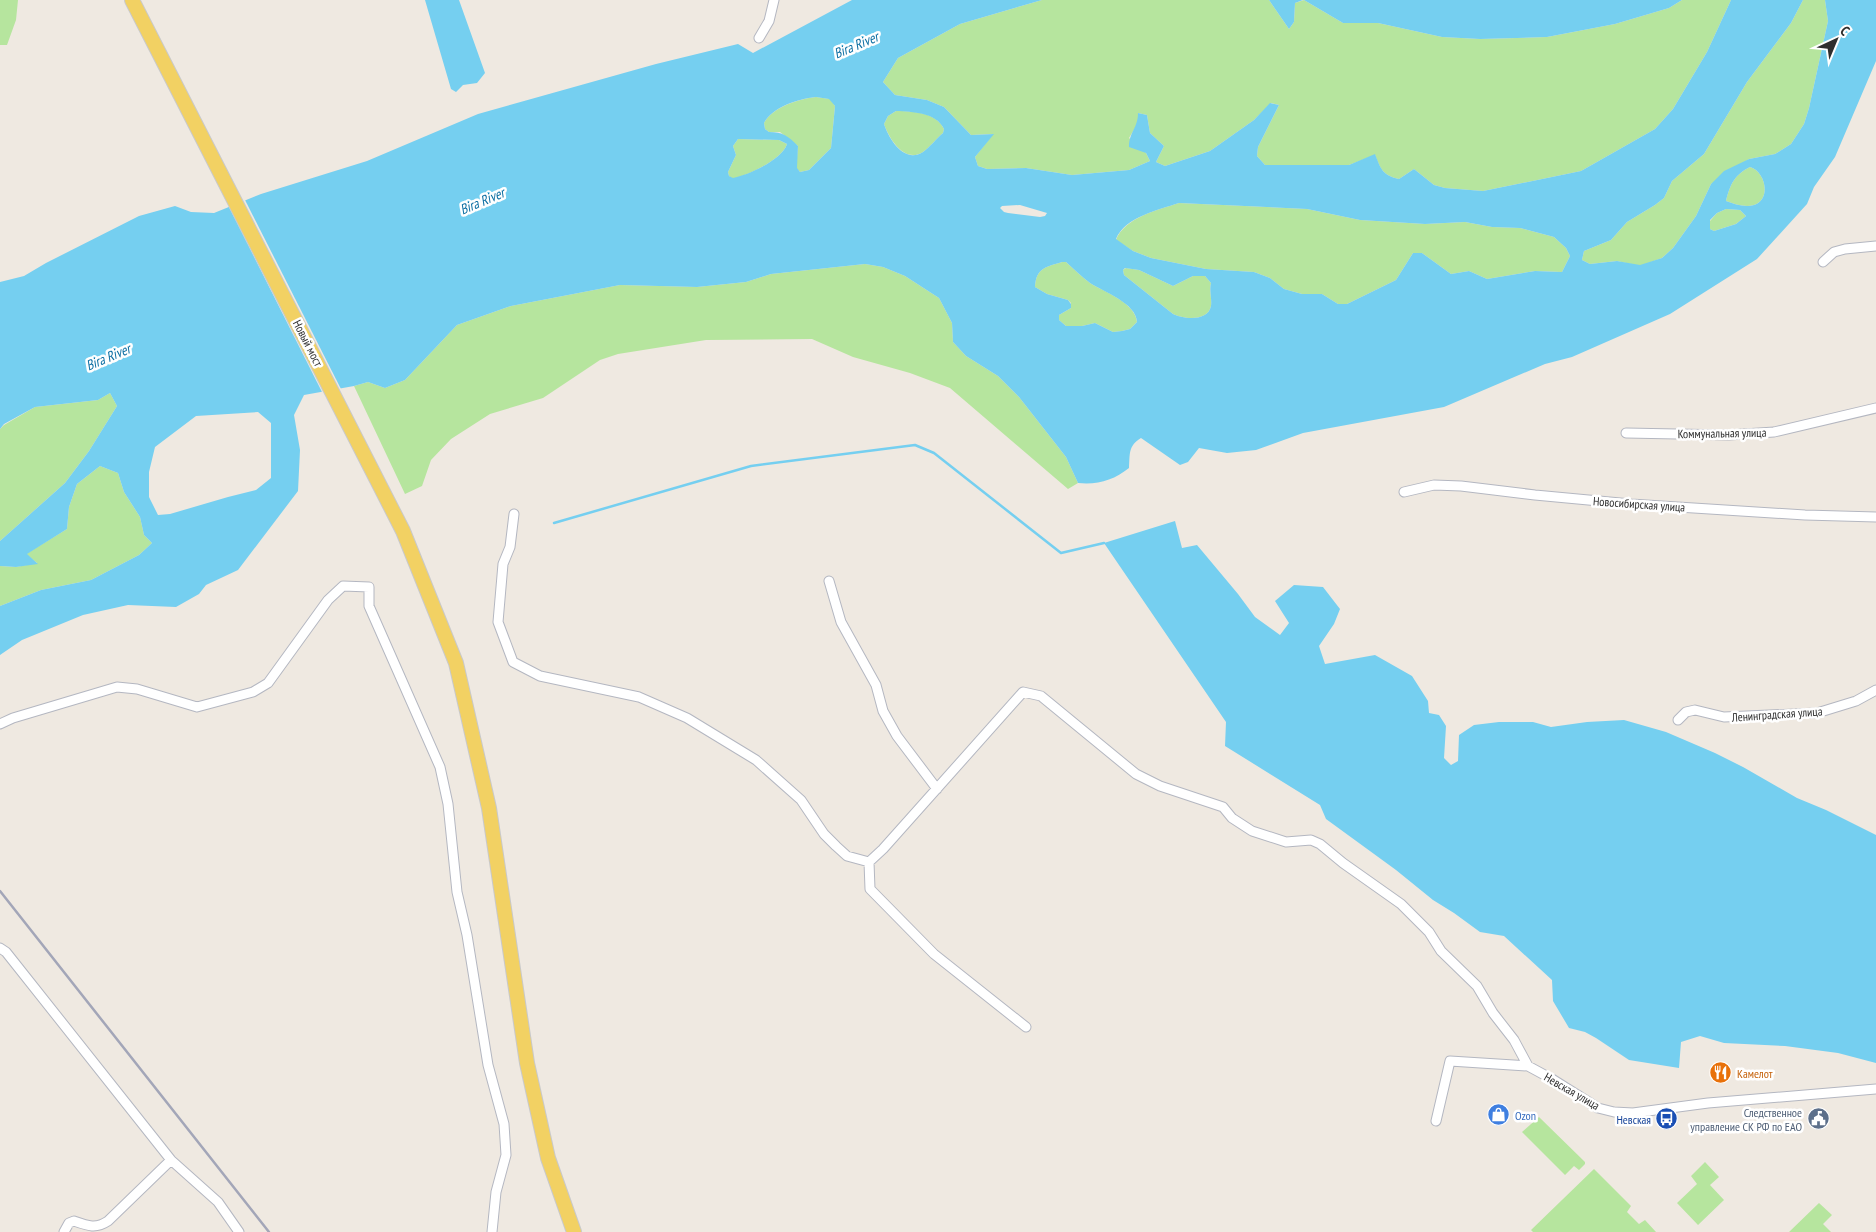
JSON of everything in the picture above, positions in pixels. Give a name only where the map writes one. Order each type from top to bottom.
[{"type":"main road","name":"Новый мост","points":[[132,0],[213,155],[403,530],[456,663],[488,808],[527,1063],[548,1158],[574,1232]]},
{"type":"street","points":[[759,38],[769,21],[774,0]]},
{"type":"street","points":[[1823,262],[1834,252],[1876,246]]},
{"type":"street","name":"Коммунальная улица","points":[[1626,433],[1729,435],[1774,432],[1876,408]]},
{"type":"street","name":"Новосибирская улица","points":[[1404,492],[1434,485],[1461,486],[1631,504],[1805,515],[1876,517]]},
{"type":"street","points":[[514,514],[510,547],[503,564],[498,622],[513,662],[540,676],[639,697],[687,718],[756,760],[801,800],[824,834],[847,856],[869,862]]},
{"type":"street","points":[[829,582],[840,622],[876,685],[883,711],[897,736],[937,789]]},
{"type":"street","points":[[0,724],[29,712],[117,687],[137,689],[197,707],[253,692],[268,683],[328,600],[343,586],[369,587],[369,606],[440,767],[448,804],[457,892],[467,935],[488,1065],[504,1124],[506,1155],[496,1192],[492,1232]]},
{"type":"street","name":"Ленинградская улица","points":[[1678,720],[1686,712],[1695,710],[1724,717],[1817,713],[1856,701],[1876,690]]},
{"type":"street","points":[[869,862],[883,850],[1023,692],[1041,696],[1136,774],[1160,786],[1223,808],[1232,818],[1252,831],[1286,842],[1311,840],[1320,844],[1343,863],[1401,904],[1429,932],[1441,951],[1477,986],[1493,1013],[1514,1040],[1528,1066]]},
{"type":"street","points":[[869,862],[870,889],[934,954],[1026,1028]]},
{"type":"street","points":[[0,948],[6,952],[171,1160],[218,1202],[238,1232]]},
{"type":"street","name":"Невская улица","points":[[1436,1121],[1450,1061],[1528,1066],[1598,1108],[1614,1112],[1633,1113],[1708,1103],[1876,1089]]},
{"type":"street","points":[[64,1232],[69,1223],[74,1221],[87,1226],[100,1226],[108,1221],[171,1160]]},
{"type":"green space","points":[[0,0],[18,0],[16,20],[7,45],[0,45]]},
{"type":"green space","points":[[1042,0],[1269,0],[1289,29],[1294,22],[1295,3],[1304,0],[1343,23],[1378,23],[1442,37],[1480,39],[1547,37],[1615,24],[1669,8],[1682,0],[1731,0],[1707,52],[1673,109],[1655,129],[1581,171],[1483,191],[1445,188],[1434,185],[1414,169],[1399,179],[1389,176],[1383,171],[1375,155],[1349,165],[1265,165],[1257,156],[1258,147],[1279,105],[1271,103],[1254,120],[1210,151],[1165,166],[1156,162],[1164,146],[1150,133],[1147,115],[1138,113],[1138,123],[1129,138],[1146,153],[1150,161],[1129,170],[1072,175],[1026,168],[987,169],[978,166],[975,157],[993,134],[971,135],[944,107],[927,100],[895,95],[883,82],[898,58],[960,24]]},
{"type":"green space","points":[[1803,0],[1825,0],[1828,21],[1809,108],[1804,124],[1791,144],[1775,154],[1749,159],[1711,184],[1696,216],[1673,248],[1662,258],[1640,266],[1617,261],[1590,264],[1582,260],[1584,251],[1611,240],[1627,222],[1664,198],[1672,181],[1704,154],[1747,82],[1791,23]]},
{"type":"green space","points":[[816,97],[830,99],[835,106],[831,148],[809,170],[800,172],[796,168],[798,146],[780,132],[769,132],[765,129],[764,123],[773,112],[780,108]]},
{"type":"green space","points":[[896,111],[916,112],[930,116],[940,123],[944,129],[943,133],[923,152],[910,155],[898,148],[884,124],[888,116]]},
{"type":"green space","points":[[738,139],[779,140],[787,144],[779,156],[772,161],[733,179],[729,176],[728,172],[736,155],[733,146]]},
{"type":"green space","points":[[1750,167],[1763,179],[1765,191],[1760,202],[1747,206],[1726,201],[1734,181],[1740,173]]},
{"type":"green space","points":[[1179,203],[1307,209],[1360,220],[1425,224],[1465,222],[1492,227],[1520,228],[1554,237],[1566,248],[1570,256],[1562,272],[1535,271],[1487,279],[1469,271],[1451,274],[1422,253],[1413,253],[1396,280],[1347,304],[1338,304],[1322,294],[1302,294],[1284,289],[1270,278],[1254,272],[1206,269],[1151,258],[1133,251],[1116,240],[1120,232],[1134,220]]},
{"type":"green space","points":[[1726,209],[1740,210],[1746,216],[1736,224],[1714,231],[1710,229],[1710,221],[1717,213]]},
{"type":"green space","points":[[1066,262],[1090,283],[1125,303],[1135,315],[1137,322],[1130,329],[1113,332],[1095,323],[1082,326],[1066,326],[1059,320],[1059,315],[1071,308],[1071,303],[1068,300],[1047,294],[1035,287],[1037,276],[1043,269]]},
{"type":"green space","points":[[865,264],[883,267],[905,276],[939,298],[952,323],[953,342],[966,356],[998,376],[1019,397],[1066,457],[1078,483],[1068,489],[950,388],[910,373],[853,357],[812,339],[706,340],[618,354],[600,360],[543,398],[490,414],[451,439],[431,460],[422,486],[405,494],[354,386],[368,382],[385,388],[405,380],[457,325],[511,306],[620,285],[697,287],[746,282],[771,274]]},
{"type":"green space","points":[[1126,268],[1139,270],[1173,286],[1193,276],[1205,276],[1211,283],[1211,306],[1209,311],[1205,315],[1195,318],[1173,314],[1124,275],[1123,270]]},
{"type":"green space","points":[[110,393],[117,406],[89,451],[65,483],[0,541],[0,429],[35,407],[98,400]]},
{"type":"green space","points":[[100,466],[118,473],[124,492],[140,517],[144,535],[152,543],[139,555],[91,580],[41,590],[0,606],[0,566],[16,567],[37,563],[26,554],[67,529],[69,507],[77,484]]},
{"type":"green space","points":[[1539,1117],[1585,1162],[1579,1170],[1574,1166],[1565,1175],[1522,1132]]},
{"type":"green space","points":[[1705,1162],[1719,1177],[1710,1185],[1724,1200],[1698,1225],[1677,1203],[1697,1184],[1691,1176]]},
{"type":"green space","points":[[1594,1169],[1631,1206],[1627,1212],[1639,1224],[1645,1220],[1656,1232],[1533,1232],[1531,1230]]},
{"type":"green space","points":[[1819,1203],[1832,1215],[1823,1224],[1831,1232],[1789,1232]]},
{"type":"water","points":[[425,0],[459,0],[485,73],[477,83],[463,85],[456,92],[451,89]]},
{"type":"water","name":"Bira River","points":[[852,0],[1042,0],[960,24],[898,58],[883,82],[895,95],[927,100],[944,107],[971,135],[994,134],[975,157],[978,166],[987,169],[1026,168],[1072,175],[1129,170],[1150,161],[1146,153],[1129,147],[1130,137],[1137,123],[1138,113],[1147,115],[1150,133],[1164,146],[1156,162],[1165,166],[1210,151],[1254,120],[1270,103],[1279,105],[1258,147],[1257,156],[1265,165],[1349,165],[1375,154],[1383,171],[1389,176],[1399,179],[1414,169],[1434,185],[1445,188],[1483,191],[1581,171],[1655,129],[1673,109],[1707,52],[1731,0],[1803,0],[1791,23],[1747,82],[1704,154],[1672,181],[1664,198],[1627,222],[1611,240],[1584,251],[1582,260],[1590,264],[1617,261],[1640,265],[1662,258],[1673,248],[1696,216],[1711,184],[1724,171],[1749,159],[1775,154],[1791,144],[1804,124],[1809,108],[1828,21],[1825,0],[1876,0],[1876,61],[1835,157],[1814,187],[1807,204],[1757,259],[1670,314],[1572,357],[1545,364],[1444,407],[1303,433],[1256,450],[1227,453],[1199,448],[1188,462],[1180,465],[1141,438],[1132,447],[1129,468],[1112,479],[1078,483],[1066,457],[1019,397],[998,376],[966,356],[953,342],[952,323],[939,298],[905,276],[883,267],[865,264],[771,274],[746,282],[697,287],[620,285],[511,306],[457,325],[405,380],[385,388],[368,382],[304,395],[294,415],[300,450],[298,491],[238,570],[206,585],[199,594],[176,607],[128,605],[83,615],[22,640],[0,655],[0,606],[41,590],[91,580],[139,555],[152,543],[144,535],[140,517],[124,492],[118,473],[100,466],[77,484],[69,507],[67,529],[27,554],[38,564],[16,567],[0,566],[0,541],[65,483],[89,451],[117,406],[110,393],[98,400],[35,407],[4,424],[0,429],[0,282],[24,276],[139,216],[175,206],[191,212],[214,213],[261,194],[367,161],[478,114],[656,64],[738,44],[753,53]],"holes":[[[816,97],[829,99],[835,106],[831,148],[809,170],[800,172],[797,168],[798,146],[785,135],[769,132],[765,129],[764,123],[779,108]],[[896,111],[909,112],[930,116],[940,123],[944,129],[943,133],[923,152],[910,155],[898,148],[884,124],[888,116]],[[738,139],[779,140],[787,144],[779,156],[772,161],[747,174],[733,178],[729,176],[728,172],[736,155],[733,146]],[[1750,167],[1759,174],[1763,179],[1765,191],[1760,202],[1747,206],[1726,201],[1731,185],[1736,177]],[[1179,203],[1307,209],[1360,220],[1425,224],[1465,222],[1492,227],[1520,228],[1554,237],[1566,248],[1570,256],[1562,272],[1535,271],[1487,279],[1469,271],[1451,274],[1422,253],[1413,253],[1396,280],[1347,304],[1338,304],[1322,294],[1302,294],[1284,289],[1270,278],[1254,272],[1206,269],[1151,258],[1133,251],[1116,239],[1120,231],[1134,220]],[[1020,205],[1047,213],[1045,216],[1040,217],[1004,212],[1000,208],[1002,206]],[[1726,209],[1740,210],[1746,216],[1736,224],[1714,231],[1710,229],[1710,220],[1717,213]],[[1066,262],[1090,283],[1111,294],[1131,309],[1137,322],[1130,329],[1113,332],[1095,323],[1082,326],[1066,326],[1059,320],[1059,315],[1071,308],[1068,300],[1047,294],[1035,287],[1037,276],[1047,267]],[[1125,268],[1139,270],[1173,286],[1193,276],[1205,276],[1211,283],[1211,306],[1209,311],[1200,317],[1177,316],[1124,275],[1123,270]],[[258,412],[271,423],[271,478],[256,490],[170,514],[158,515],[149,497],[149,472],[155,447],[196,416]]]},
{"type":"water","points":[[1269,0],[1303,0],[1295,3],[1294,22],[1289,29]]},
{"type":"water","points":[[1304,0],[1682,0],[1669,8],[1615,24],[1547,37],[1480,39],[1442,37],[1378,23],[1343,23]]},
{"type":"water","points":[[1175,521],[1182,548],[1197,545],[1255,617],[1280,635],[1289,623],[1275,601],[1294,585],[1323,587],[1340,609],[1334,624],[1319,646],[1325,664],[1375,655],[1412,676],[1428,701],[1429,713],[1439,715],[1446,726],[1444,758],[1451,765],[1458,761],[1459,735],[1474,725],[1499,722],[1533,722],[1551,727],[1587,722],[1624,720],[1666,732],[1715,753],[1797,798],[1876,835],[1876,1063],[1838,1053],[1785,1046],[1724,1043],[1700,1036],[1681,1042],[1679,1068],[1629,1060],[1585,1032],[1569,1028],[1553,1001],[1552,980],[1504,936],[1480,932],[1433,900],[1396,870],[1326,819],[1320,805],[1225,746],[1226,722],[1104,543]]},
{"type":"pier","points":[[244,198],[342,391],[323,394],[228,205]]},
{"type":"waterway","points":[[554,523],[751,466],[915,445],[934,453],[1061,553],[1104,543]]},
{"type":"railway","points":[[0,891],[269,1232]]},
{"type":"place","name":"Камелот","points":[[1721,1073]]},
{"type":"place","name":"Ozon","points":[[1499,1115]]},
{"type":"place","name":"Невская","points":[[1667,1119]]},
{"type":"place","name":"Следственное управление СК РФ по ЕАО","points":[[1818,1119]]}]
